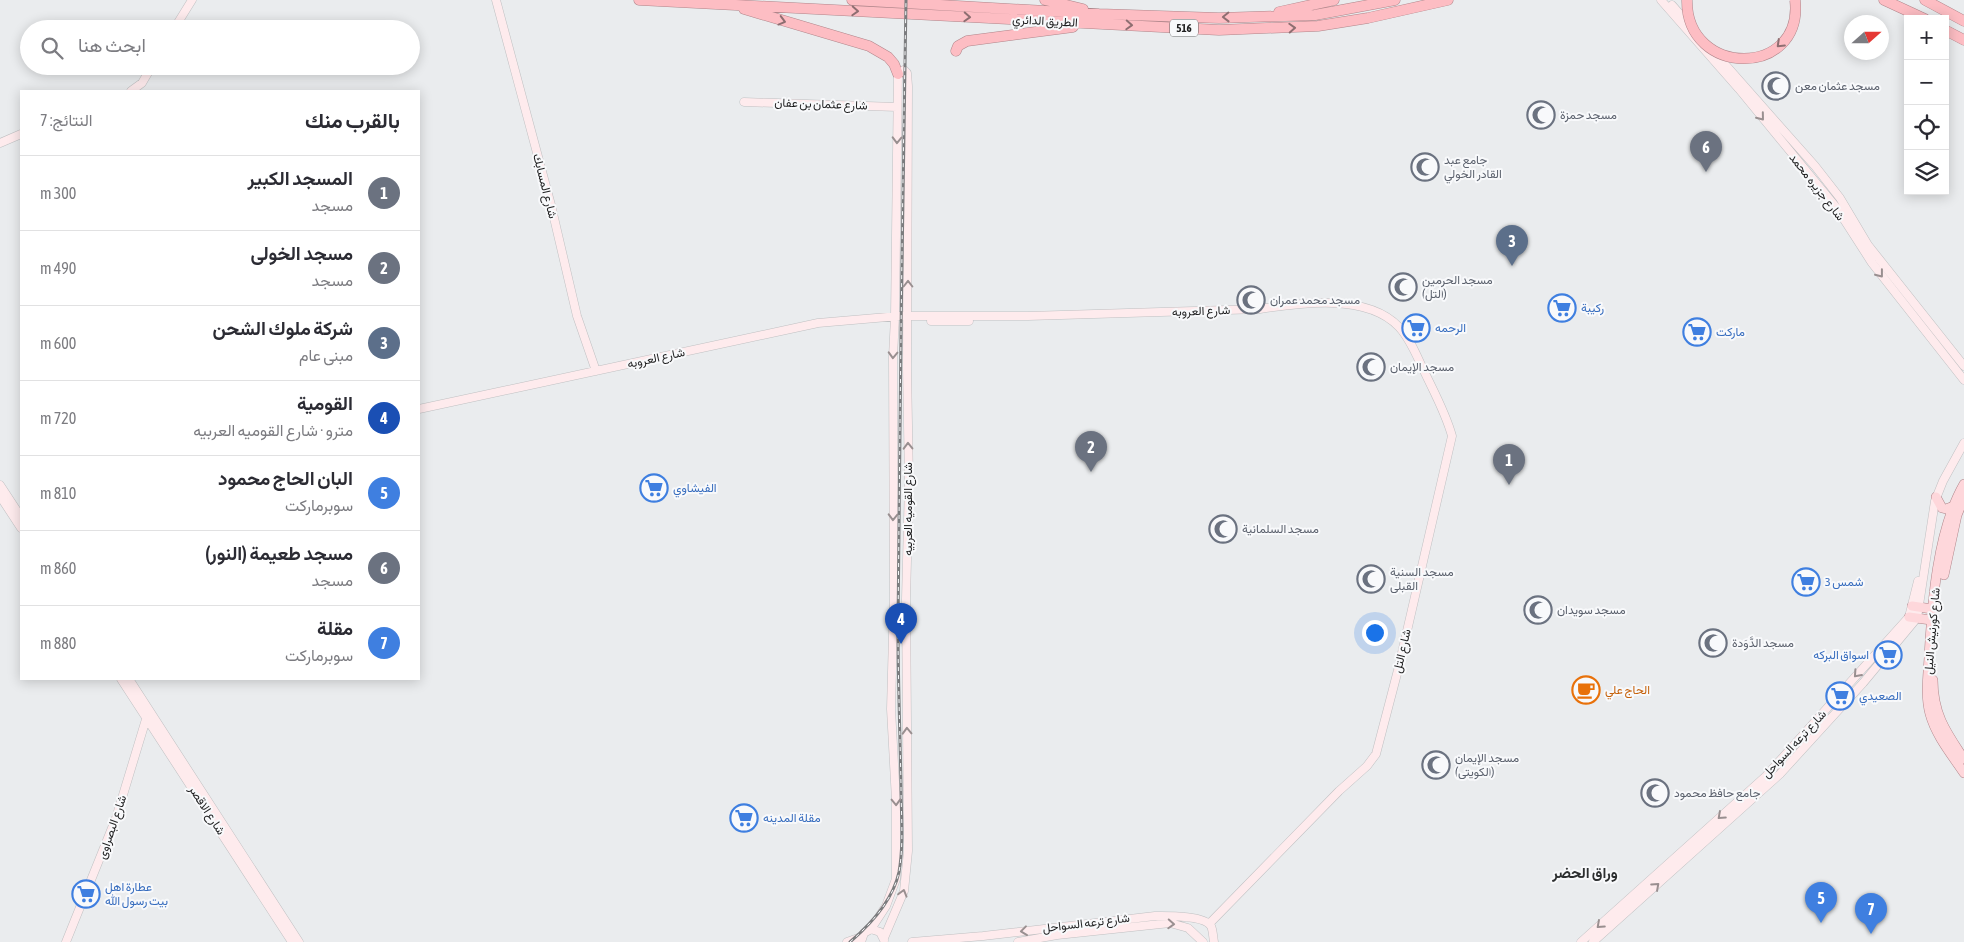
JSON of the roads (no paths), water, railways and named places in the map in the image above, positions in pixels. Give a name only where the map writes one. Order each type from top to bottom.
[{"type":"highway","name":"الطريق الدائري","points":[[639,0],[918,15],[1101,19],[1315,15],[1396,0]]},
{"type":"highway","name":"الطريق الدائري","points":[[852,0],[920,3],[1219,30],[1318,26],[1368,18],[1448,0]]},
{"type":"highway","points":[[1044,0],[1080,8],[1101,19]]},
{"type":"highway","points":[[1268,16],[1289,9],[1334,0]]},
{"type":"highway","points":[[1687,0],[1690,23],[1694,32],[1708,47],[1728,57],[1747,59],[1770,53],[1783,43],[1794,22],[1795,0]]},
{"type":"highway","points":[[1884,0],[1916,15]]},
{"type":"highway","points":[[1925,0],[1964,21]]},
{"type":"highway","points":[[736,6],[762,16],[869,46],[888,57],[903,74]]},
{"type":"highway","points":[[956,51],[958,46],[967,41],[1101,19]]},
{"type":"highway","points":[[1949,32],[1964,40]]},
{"type":"main road","name":"شارع كورنيش النيل","points":[[1964,484],[1954,506],[1942,546],[1932,609],[1927,683],[1930,713],[1936,730],[1964,773]]},
{"type":"main road","points":[[1936,497],[1942,508],[1946,509],[1954,506]]},
{"type":"main road","name":"شارع كورنيش النيل","points":[[1964,498],[1953,530],[1937,607],[1933,692],[1938,715],[1944,729],[1964,759]]},
{"type":"main road","points":[[1916,606],[1932,609]]},
{"type":"main road","points":[[1913,618],[1931,620]]},
{"type":"street","points":[[180,20],[192,0]]},
{"type":"street","name":"شارع المسابك","points":[[496,0],[577,316],[596,371]]},
{"type":"street","name":"شارع جزيره محمد","points":[[1661,0],[1736,80]]},
{"type":"street","name":"شارع جزيره محمد","points":[[1667,0],[1736,80],[1836,207],[1872,263],[1964,366]]},
{"type":"street","name":"شارع القوميه العربيه","points":[[861,940],[866,931],[871,929],[886,906],[896,879],[896,800],[891,709],[894,608],[893,357],[898,106],[903,74]]},
{"type":"street","name":"شارع القوميه العربيه","points":[[885,941],[904,891],[908,851],[906,609],[909,482],[908,318],[903,74]]},
{"type":"street","points":[[133,90],[142,84],[147,75]]},
{"type":"street","name":"شارع عثمان بن عفان","points":[[744,102],[898,106]]},
{"type":"street","points":[[0,143],[20,134]]},
{"type":"street","name":"شارع العروبه","points":[[420,409],[811,324],[895,317],[898,320],[908,318],[994,320],[997,316],[1260,309],[1294,304],[1326,304],[1347,305],[1369,310],[1398,326]]},
{"type":"street","name":"شارع جزيره محمد","points":[[1925,323],[1964,380]]},
{"type":"street","name":"شارع التل","points":[[1209,924],[1339,791],[1367,766],[1376,754],[1398,670],[1452,436],[1448,420],[1412,345],[1398,326]]},
{"type":"street","name":"شارع ترعه السواحل","points":[[1593,942],[1774,781],[1842,706],[1913,618],[1936,497],[1946,475],[1963,448]]},
{"type":"street","points":[[0,485],[20,515]]},
{"type":"street","points":[[0,496],[20,526]]},
{"type":"street","name":"شارع ترعه السواحل","points":[[1581,942],[1766,776],[1834,700],[1913,618]]},
{"type":"street","name":"شارع الاقصر","points":[[122,680],[299,942]]},
{"type":"street","name":"شارع الاقصر","points":[[130,680],[292,942]]},
{"type":"street","points":[[1834,700],[1842,706]]},
{"type":"street","name":"شارع البصراوى","points":[[66,942],[102,857],[116,818],[149,709]]},
{"type":"street","name":"شارع ترعه السواحل","points":[[1018,942],[1178,916],[1202,920],[1209,924]]},
{"type":"street","name":"شارع ترعه السواحل","points":[[912,942],[983,939],[1144,921],[1179,924],[1192,930],[1203,942]]},
{"type":"street","points":[[1209,924],[1214,942]]},
{"type":"street","points":[[871,929],[878,930],[885,941]]},
{"type":"street","points":[[847,942],[861,940]]},
{"type":"railway","points":[[850,942],[880,911],[892,892],[899,872],[901,851],[898,626],[906,0]]},
{"type":"place","name":"مسجد عثمان معن","points":[[1776,86]]},
{"type":"place","name":"مسجد حمزة","points":[[1541,115]]},
{"type":"place","name":"جامع عبد القادر الخولي","points":[[1425,167]]},
{"type":"place","name":"مسجد طعيمة (النور)","points":[[1706,172]]},
{"type":"place","name":"شركة ملوك الشحن","points":[[1512,266]]},
{"type":"place","name":"مسجد الحرمين (التل)","points":[[1403,287]]},
{"type":"place","name":"مسجد محمد عمران","points":[[1251,300]]},
{"type":"place","name":"ركيبة","points":[[1562,308]]},
{"type":"place","name":"الرحمه","points":[[1416,328]]},
{"type":"place","name":"ماركت","points":[[1697,332]]},
{"type":"place","name":"مسجد الإيمان","points":[[1371,367]]},
{"type":"place","name":"مسجد الخولى","points":[[1091,472]]},
{"type":"place","name":"المسجد الكبير","points":[[1509,485]]},
{"type":"place","name":"الفيشاوي","points":[[654,488]]},
{"type":"place","name":"مسجد السلمانية","points":[[1223,529]]},
{"type":"place","name":"مسجد السنية القبلى","points":[[1371,579]]},
{"type":"place","name":"شمس 3","points":[[1806,582]]},
{"type":"place","name":"مسجد سويدان","points":[[1538,610]]},
{"type":"place","name":"مسجد الدَّوَدة","points":[[1713,643]]},
{"type":"place","name":"القومية","points":[[901,644]]},
{"type":"place","name":"اسواق البركه","points":[[1888,655]]},
{"type":"place","name":"الحاج علي","points":[[1586,690]]},
{"type":"place","name":"الصعيدي","points":[[1840,696]]},
{"type":"place","name":"مسجد الإيمان (الكويتى)","points":[[1436,765]]},
{"type":"place","name":"جامع حافظ محمود","points":[[1655,793]]},
{"type":"place","name":"مقلة المدينه","points":[[744,818]]},
{"type":"place","name":"عطارة اهل بيت رسول الله","points":[[86,894]]},
{"type":"place","name":"البان الحاج محمود","points":[[1821,923]]},
{"type":"place","name":"مقلة","points":[[1871,934]]},
{"type":"district","name":"وراق الحضر","points":[[1585,872]]}]
